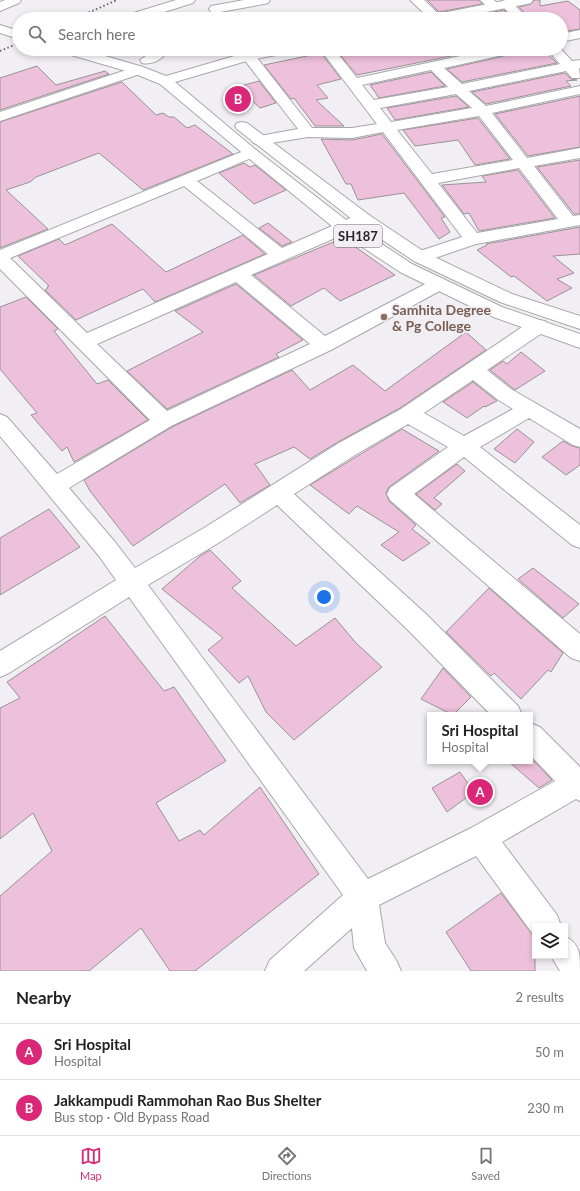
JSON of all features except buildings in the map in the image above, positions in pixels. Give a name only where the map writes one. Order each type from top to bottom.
[{"type":"street","points":[[0,6],[15,0]]},
{"type":"street","points":[[151,12],[189,0]]},
{"type":"street","points":[[215,9],[264,0]]},
{"type":"street","points":[[416,0],[428,12]]},
{"type":"street","points":[[458,12],[495,3],[527,0]]},
{"type":"street","points":[[495,3],[511,12]]},
{"type":"street","points":[[0,19],[12,23]]},
{"type":"street","points":[[0,29],[12,33]]},
{"type":"street","points":[[568,37],[580,34]]},
{"type":"street","name":"SH187","points":[[99,56],[142,65],[182,76],[255,147],[344,227],[406,268],[495,311],[580,341]]},
{"type":"street","name":"SH187","points":[[120,56],[142,65],[255,147],[420,257],[506,298],[580,322]]},
{"type":"street","points":[[0,117],[142,65],[155,56]]},
{"type":"street","points":[[165,81],[237,56]]},
{"type":"street","points":[[247,56],[308,132]]},
{"type":"street","points":[[333,56],[473,239]]},
{"type":"street","points":[[353,82],[480,56]]},
{"type":"street","points":[[563,56],[574,65],[580,78]]},
{"type":"street","points":[[370,105],[458,89],[574,65]]},
{"type":"street","points":[[434,66],[483,111],[525,164],[575,221]]},
{"type":"street","points":[[164,421],[84,342],[8,279],[0,258],[186,180],[255,147],[308,132],[352,132],[386,127],[483,111],[580,90]]},
{"type":"street","points":[[427,180],[525,164],[580,153]]},
{"type":"street","points":[[186,180],[281,256]]},
{"type":"street","points":[[84,342],[363,219]]},
{"type":"street","points":[[420,257],[473,239],[575,221]]},
{"type":"street","points":[[238,274],[324,345]]},
{"type":"street","points":[[54,486],[164,421],[324,345],[439,284]]},
{"type":"street","points":[[0,665],[347,449],[408,414],[538,326]]},
{"type":"street","points":[[473,370],[504,394],[580,439]]},
{"type":"street","points":[[529,409],[464,446],[398,494],[580,650]]},
{"type":"street","points":[[408,414],[464,446],[580,538]]},
{"type":"street","points":[[0,422],[107,549],[363,897],[370,948],[385,971]]},
{"type":"street","points":[[278,493],[417,622],[506,712]]},
{"type":"street","points":[[281,971],[363,897],[481,838],[579,784],[533,739]]},
{"type":"street","points":[[481,838],[544,923]]},
{"type":"street","points":[[568,956],[579,971]]},
{"type":"railway","points":[[90,12],[117,0]]},
{"type":"railway","points":[[0,51],[12,46]]},
{"type":"place","name":"Jakkampudi Rammohan Rao Bus Shelter","points":[[238,99]]},
{"type":"place","name":"Samhita Degree & Pg College","points":[[384,317]]},
{"type":"place","name":"Sri Hospital","points":[[480,792]]}]
